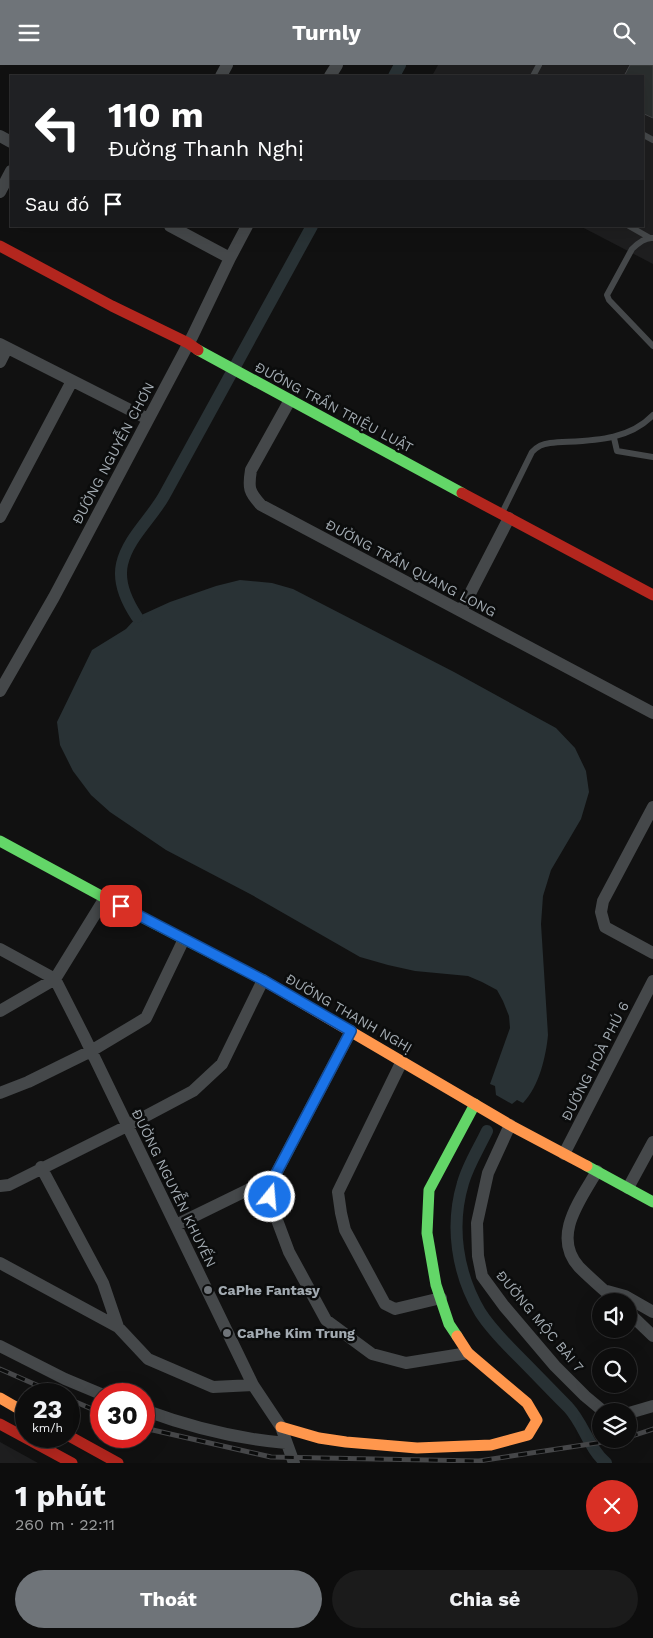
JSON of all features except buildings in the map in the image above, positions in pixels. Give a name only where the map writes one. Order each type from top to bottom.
[{"type":"main road","name":"ĐƯỜNG TRẦN TRIỆU LUẬT","points":[[0,246],[112,306],[188,343],[200,352],[653,595]]},
{"type":"main road","name":"ĐƯỜNG THANH NGHỊ","points":[[0,841],[263,980],[510,1125],[653,1202]]},
{"type":"main road","points":[[280,1427],[319,1438],[346,1443],[416,1448],[491,1445],[528,1435],[537,1420],[527,1403],[468,1353],[449,1324],[436,1285],[427,1233],[429,1190],[475,1104]]},
{"type":"main road","points":[[0,1398],[15,1407]]},
{"type":"main road","points":[[0,1424],[72,1463]]},
{"type":"main road","points":[[80,1442],[118,1463]]},
{"type":"street","points":[[0,192],[10,173]]},
{"type":"street","points":[[172,227],[230,258]]},
{"type":"street","name":"ĐƯỜNG NGUYỄN CHƠN","points":[[0,691],[54,597],[188,343],[246,227]]},
{"type":"street","points":[[0,362],[4,346],[148,419]]},
{"type":"street","points":[[0,517],[72,381]]},
{"type":"street","name":"ĐƯỜNG TRẦN QUANG LONG","points":[[290,400],[251,470],[249,481],[250,493],[261,505],[653,713]]},
{"type":"street","points":[[461,611],[506,516]]},
{"type":"street","points":[[653,807],[603,901],[600,912],[605,927],[653,953]]},
{"type":"street","points":[[0,1011],[55,979],[105,898]]},
{"type":"street","points":[[0,1093],[28,1082],[91,1051],[146,1018],[184,939]]},
{"type":"street","points":[[0,949],[55,979]]},
{"type":"street","name":"ĐƯỜNG NGUYỄN KHUYẾN","points":[[55,979],[253,1385],[280,1427],[294,1463]]},
{"type":"street","points":[[0,1186],[8,1185],[193,1091],[222,1064],[263,980]]},
{"type":"street","name":"ĐƯỜNG HOÀ PHÚ 6","points":[[564,1153],[653,981]]},
{"type":"street","points":[[351,1031],[270,1185],[270,1197],[277,1221],[289,1252],[326,1320],[372,1354],[406,1363],[468,1353]]},
{"type":"street","points":[[402,1061],[338,1192],[341,1213],[345,1230],[385,1304],[394,1309],[441,1298]]},
{"type":"street","name":"ĐƯỜNG MỘC BÀI 7","points":[[510,1125],[488,1173],[478,1223],[478,1257],[482,1276],[504,1306],[555,1366],[593,1403]]},
{"type":"street","points":[[628,1189],[653,1142]]},
{"type":"street","points":[[41,1167],[103,1283],[118,1327]]},
{"type":"street","points":[[597,1171],[569,1221],[569,1246],[572,1256],[578,1266],[605,1291],[625,1296],[653,1312]]},
{"type":"street","points":[[176,1225],[274,1177]]},
{"type":"street","points":[[0,1263],[118,1327],[148,1359],[213,1387],[253,1385]]},
{"type":"street","points":[[637,1321],[653,1336]]},
{"type":"street","points":[[0,1346],[90,1389]]},
{"type":"street","points":[[637,1411],[653,1406]]},
{"type":"street","points":[[155,1414],[216,1432],[263,1441],[286,1443]]},
{"type":"lane","points":[[631,227],[651,238]]},
{"type":"lane","points":[[651,238],[638,243],[632,249],[607,295],[609,300],[653,346]]},
{"type":"lane","points":[[506,516],[532,452],[537,447],[550,443],[614,438],[648,421],[653,415]]},
{"type":"lane","points":[[614,438],[617,451],[653,457]]},
{"type":"shaded area","points":[[438,65],[653,65],[653,264],[582,227],[644,227],[644,75],[433,75]]},
{"type":"shaded area","points":[[240,580],[272,583],[293,589],[454,672],[556,728],[575,748],[586,771],[589,792],[581,819],[551,870],[543,896],[541,924],[548,1035],[546,1052],[537,1080],[523,1103],[517,1100],[512,1104],[496,1095],[495,1086],[490,1084],[510,1028],[509,1016],[497,990],[468,976],[415,971],[360,957],[252,895],[166,850],[110,812],[91,795],[73,771],[60,745],[57,722],[92,650],[126,629],[137,617],[170,602]]},
{"type":"shaded area","points":[[0,1442],[38,1463],[0,1463]]},
{"type":"waterway","points":[[395,75],[400,65]]},
{"type":"waterway","points":[[137,617],[127,598],[121,578],[122,564],[129,546],[164,496],[311,227]]},
{"type":"waterway","points":[[487,1131],[468,1170],[459,1199],[457,1216],[458,1249],[466,1281],[472,1297],[488,1324],[574,1414],[595,1451],[606,1463]]},
{"type":"railway","points":[[0,1369],[32,1383]]},
{"type":"railway","points":[[80,1404],[90,1408]]},
{"type":"railway","points":[[637,1434],[653,1429]]},
{"type":"railway","points":[[155,1431],[271,1457],[479,1461],[592,1444]]},
{"type":"traffic: fast","points":[[198,350],[462,493]]},
{"type":"traffic: fast","points":[[0,841],[263,980]]},
{"type":"traffic: fast","points":[[457,1336],[449,1324],[436,1285],[427,1233],[429,1190],[475,1104]]},
{"type":"traffic: fast","points":[[587,1166],[653,1202]]},
{"type":"traffic: slow","points":[[263,980],[510,1125],[587,1166]]},
{"type":"traffic: slow","points":[[281,1427],[319,1438],[417,1448],[491,1445],[528,1435],[537,1420],[527,1403],[468,1353],[457,1336]]},
{"type":"traffic: slow","points":[[0,1398],[15,1407]]},
{"type":"traffic: jam","points":[[0,246],[112,306],[188,343],[198,350]]},
{"type":"traffic: jam","points":[[462,493],[653,595]]},
{"type":"traffic: jam","points":[[0,1424],[72,1463]]},
{"type":"traffic: jam","points":[[80,1442],[118,1463]]},
{"type":"place","name":"CaPhe Fantasy","points":[[208,1290]]},
{"type":"place","name":"CaPhe Kim Trung","points":[[227,1333]]},
{"type":"route","points":[[121,906],[263,980],[351,1031],[270,1185],[270,1197]]}]
